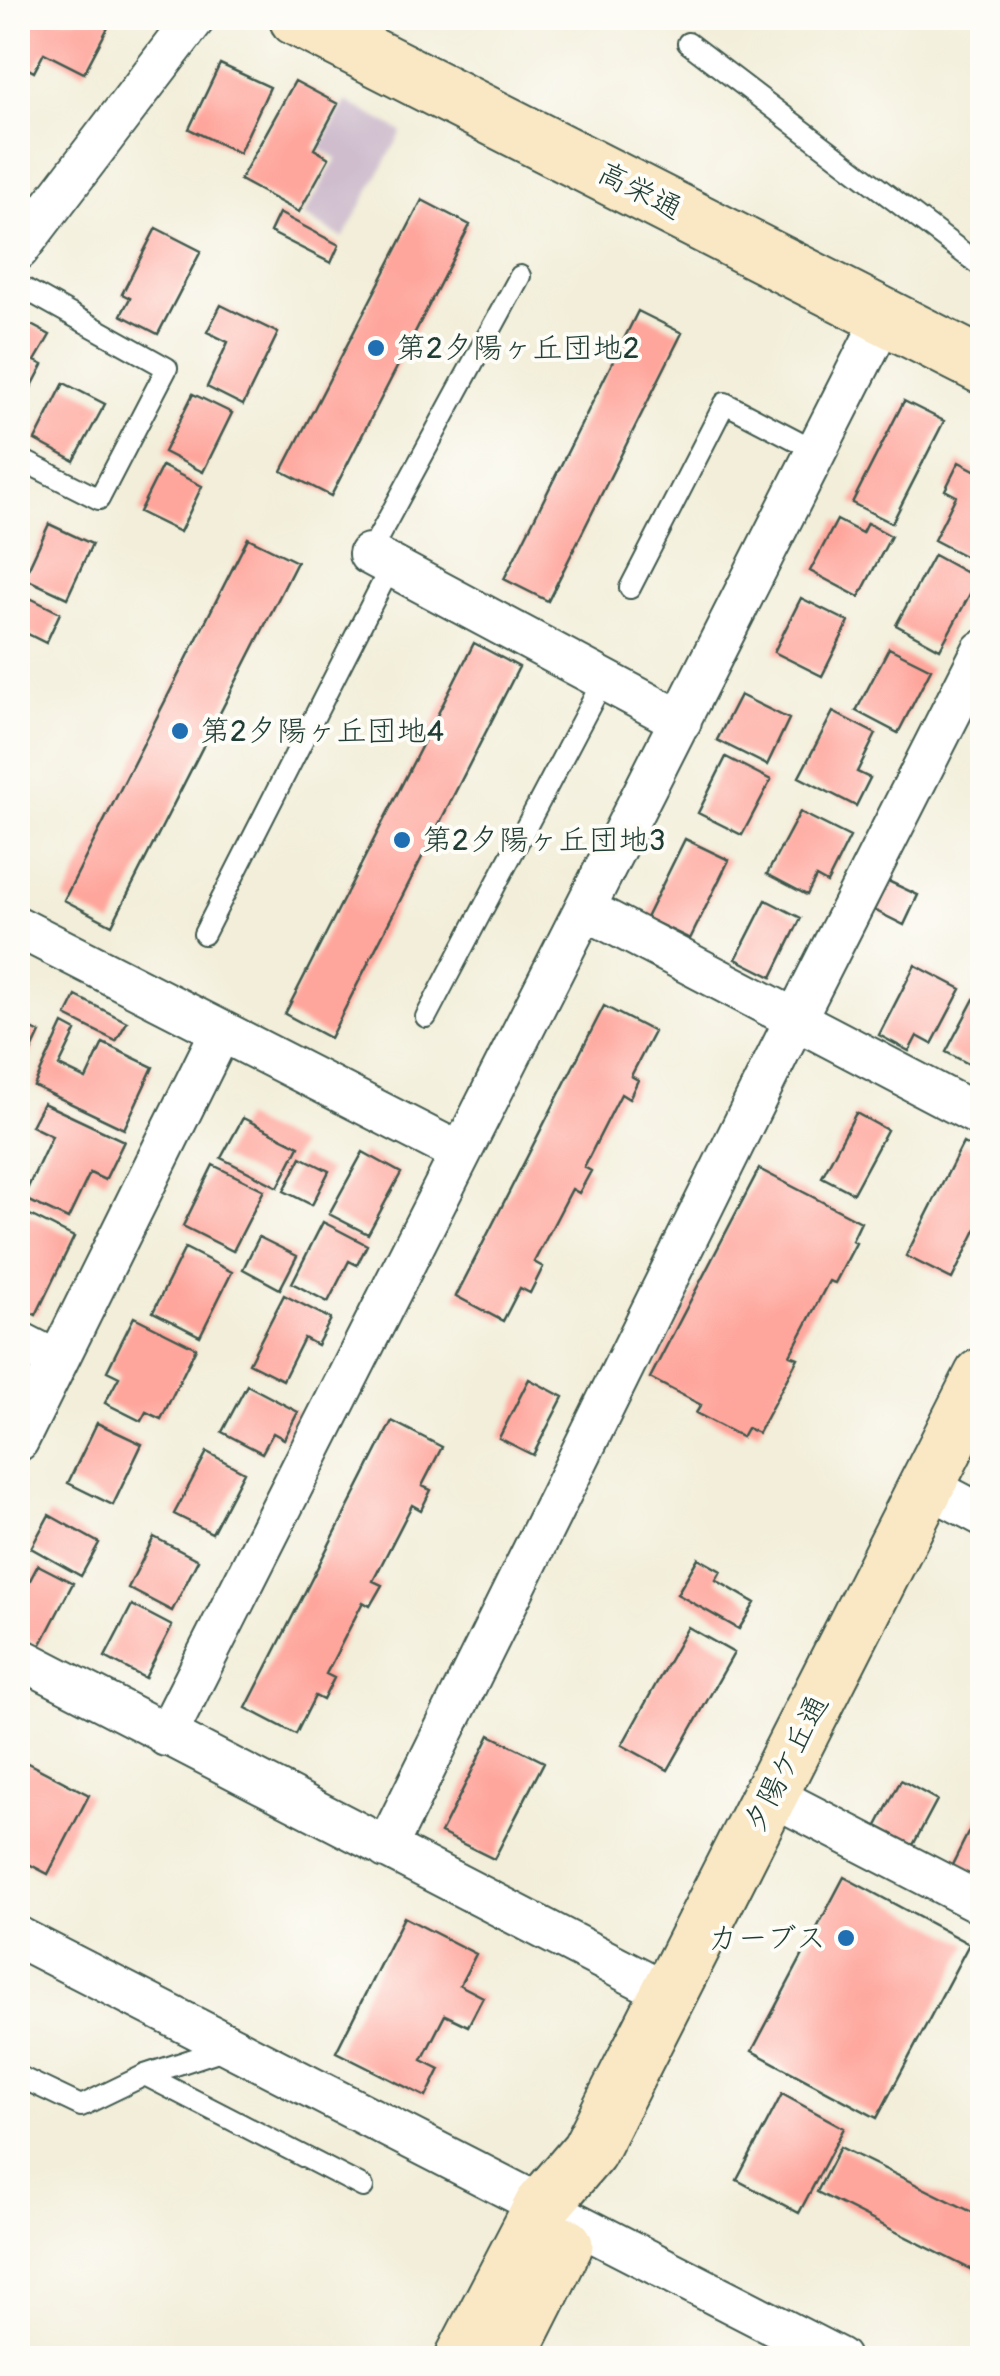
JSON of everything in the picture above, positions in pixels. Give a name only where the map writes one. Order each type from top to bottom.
[{"type":"street","points":[[18,250],[194,18]]},
{"type":"street","name":"高栄通","points":[[296,18],[982,366]]},
{"type":"street","points":[[166,1736],[885,315]]},
{"type":"street","points":[[380,560],[680,721]]},
{"type":"street","points":[[386,1848],[794,1020],[982,651]]},
{"type":"street","points":[[585,909],[982,1117]]},
{"type":"street","points":[[18,926],[460,1153]]},
{"type":"street","points":[[18,1440],[221,1031]]},
{"type":"street","points":[[18,1341],[58,1361]]},
{"type":"street","name":"夕陽ケ丘通","points":[[508,2358],[560,2214],[588,2152],[672,1994],[982,1376]]},
{"type":"street","points":[[927,1486],[982,1515]]},
{"type":"street","points":[[18,1658],[672,1994]]},
{"type":"street","points":[[771,1795],[982,1904]]},
{"type":"street","points":[[18,1937],[840,2358]]},
{"type":"street","name":"夕陽ケ丘通","points":[[463,2358],[560,2214]]},
{"type":"lane","points":[[688,44],[982,268]]},
{"type":"lane","points":[[204,934],[380,560],[520,276]]},
{"type":"lane","points":[[18,286],[166,368],[99,499],[18,458]]},
{"type":"lane","points":[[630,588],[724,403],[817,451]]},
{"type":"lane","points":[[426,1017],[604,679]]},
{"type":"lane","points":[[18,2076],[81,2106],[145,2075],[232,2047]]},
{"type":"lane","points":[[145,2075],[364,2187]]},
{"type":"shaded area","points":[[346,101],[402,132],[343,238],[304,216],[337,158],[320,149]]},
{"type":"building","points":[[18,18],[113,18],[84,73],[44,53],[34,72],[18,63]]},
{"type":"building","points":[[220,64],[270,87],[239,153],[189,129]]},
{"type":"building","points":[[295,81],[338,104],[314,149],[329,158],[299,212],[240,180]]},
{"type":"building","name":"第2夕陽ヶ丘団地2","points":[[422,200],[470,225],[331,496],[282,471]]},
{"type":"building","points":[[279,213],[339,245],[331,263],[270,232]]},
{"type":"building","points":[[156,228],[201,251],[158,334],[121,315],[130,298],[122,294]]},
{"type":"building","points":[[221,305],[278,333],[243,405],[207,387],[228,342],[207,332]]},
{"type":"building","points":[[638,311],[682,333],[548,601],[504,579]]},
{"type":"building","points":[[18,318],[50,335],[35,361],[43,365],[18,413]]},
{"type":"building","points":[[64,383],[105,404],[74,461],[35,440]]},
{"type":"building","points":[[193,394],[232,413],[203,472],[164,452]]},
{"type":"building","points":[[904,401],[944,421],[892,523],[852,503]]},
{"type":"building","points":[[959,462],[982,474],[982,565],[934,540],[956,496],[945,490]]},
{"type":"building","points":[[162,466],[202,486],[180,532],[139,512]]},
{"type":"building","points":[[837,520],[862,533],[867,523],[891,536],[859,597],[810,571]]},
{"type":"building","points":[[49,524],[92,544],[67,598],[24,578]]},
{"type":"building","name":"第2夕陽ヶ丘団地4","points":[[248,538],[297,562],[112,925],[64,900]]},
{"type":"building","points":[[934,555],[978,579],[940,649],[896,625]]},
{"type":"building","points":[[18,592],[60,613],[46,643],[18,629]]},
{"type":"building","points":[[801,598],[849,622],[822,676],[774,652]]},
{"type":"building","name":"第2夕陽ヶ丘団地3","points":[[474,643],[519,667],[330,1038],[285,1014]]},
{"type":"building","points":[[889,648],[931,669],[898,733],[856,711]]},
{"type":"building","points":[[740,695],[789,719],[767,765],[717,740]]},
{"type":"building","points":[[833,712],[876,734],[857,772],[870,778],[856,806],[799,777]]},
{"type":"building","points":[[726,757],[771,780],[742,835],[698,813]]},
{"type":"building","points":[[800,812],[850,837],[827,883],[816,877],[807,895],[767,874]]},
{"type":"building","points":[[685,839],[729,860],[690,939],[646,918]]},
{"type":"building","points":[[888,881],[918,895],[904,925],[874,910]]},
{"type":"building","points":[[766,900],[801,918],[772,977],[736,959]]},
{"type":"building","points":[[915,965],[961,989],[932,1044],[917,1036],[909,1051],[879,1035]]},
{"type":"building","points":[[76,996],[127,1022],[116,1041],[66,1016]]},
{"type":"building","points":[[974,999],[982,1003],[982,1071],[946,1052]]},
{"type":"building","points":[[604,1006],[654,1032],[631,1076],[638,1080],[629,1099],[621,1094],[584,1167],[591,1171],[579,1193],[572,1189],[534,1262],[543,1267],[530,1293],[520,1288],[503,1321],[456,1296]]},
{"type":"building","points":[[18,1022],[40,1033],[18,1080]]},
{"type":"building","points":[[63,1024],[76,1031],[59,1066],[86,1079],[103,1043],[153,1067],[124,1129],[34,1086]]},
{"type":"building","points":[[43,1103],[124,1141],[105,1180],[90,1173],[68,1219],[23,1198],[52,1136],[31,1126]]},
{"type":"building","points":[[856,1113],[887,1130],[853,1193],[822,1177]]},
{"type":"building","points":[[243,1118],[299,1146],[278,1187],[221,1158]]},
{"type":"building","points":[[963,1143],[982,1153],[982,1218],[952,1279],[906,1256]]},
{"type":"building","points":[[363,1152],[401,1173],[368,1234],[329,1214]]},
{"type":"building","points":[[301,1157],[329,1171],[312,1205],[284,1191]]},
{"type":"building","points":[[213,1165],[264,1190],[233,1251],[183,1226]]},
{"type":"building","points":[[759,1169],[861,1222],[852,1241],[856,1243],[835,1283],[829,1281],[790,1355],[798,1358],[758,1433],[747,1428],[742,1437],[696,1413],[701,1405],[650,1378]]},
{"type":"building","points":[[18,1209],[74,1237],[36,1315],[18,1306]]},
{"type":"building","points":[[323,1222],[367,1245],[357,1265],[349,1261],[328,1302],[292,1283]]},
{"type":"building","points":[[259,1237],[297,1256],[280,1289],[243,1269]]},
{"type":"building","points":[[185,1248],[232,1272],[200,1336],[153,1312]]},
{"type":"building","points":[[284,1295],[331,1319],[317,1345],[304,1338],[283,1380],[249,1363]]},
{"type":"building","points":[[134,1317],[196,1348],[161,1419],[146,1412],[141,1421],[105,1403],[119,1377],[107,1371]]},
{"type":"building","points":[[529,1379],[563,1397],[533,1455],[499,1438]]},
{"type":"building","points":[[247,1385],[298,1412],[284,1439],[273,1433],[262,1453],[222,1432]]},
{"type":"building","points":[[392,1421],[442,1447],[422,1486],[431,1490],[421,1510],[412,1505],[373,1581],[382,1585],[370,1606],[363,1602],[326,1674],[334,1678],[323,1700],[315,1696],[296,1734],[246,1708]]},
{"type":"building","points":[[97,1423],[142,1444],[113,1505],[68,1483]]},
{"type":"building","points":[[207,1452],[244,1472],[212,1533],[174,1514]]},
{"type":"building","points":[[49,1515],[99,1543],[81,1576],[31,1548]]},
{"type":"building","points":[[154,1537],[198,1560],[172,1611],[128,1588]]},
{"type":"building","points":[[698,1558],[721,1571],[716,1580],[755,1603],[739,1629],[677,1594]]},
{"type":"building","points":[[38,1565],[73,1583],[40,1646],[18,1634],[18,1603]]},
{"type":"building","points":[[132,1605],[172,1626],[145,1678],[105,1657]]},
{"type":"building","points":[[688,1627],[734,1653],[668,1770],[622,1745]]},
{"type":"building","points":[[490,1735],[544,1762],[494,1859],[441,1833]]},
{"type":"building","points":[[18,1758],[89,1795],[48,1874],[23,1861],[18,1872]]},
{"type":"building","points":[[901,1780],[937,1800],[913,1845],[877,1826]]},
{"type":"building","points":[[982,1805],[982,1883],[951,1867]]},
{"type":"building","points":[[844,1877],[969,1944],[877,2118],[752,2051]]},
{"type":"building","points":[[404,1917],[476,1954],[460,1985],[483,1997],[468,2026],[445,2015],[422,2060],[440,2069],[426,2097],[336,2052]]},
{"type":"building","points":[[782,2094],[844,2128],[799,2213],[737,2180]]},
{"type":"building","points":[[840,2147],[982,2217],[982,2275],[817,2192]]},
{"type":"place","name":"第2夕陽ヶ丘団地2","points":[[376,348]]},
{"type":"place","name":"第2夕陽ヶ丘団地4","points":[[180,731]]},
{"type":"place","name":"第2夕陽ヶ丘団地3","points":[[402,840]]},
{"type":"place","name":"カーブス","points":[[846,1938]]}]
